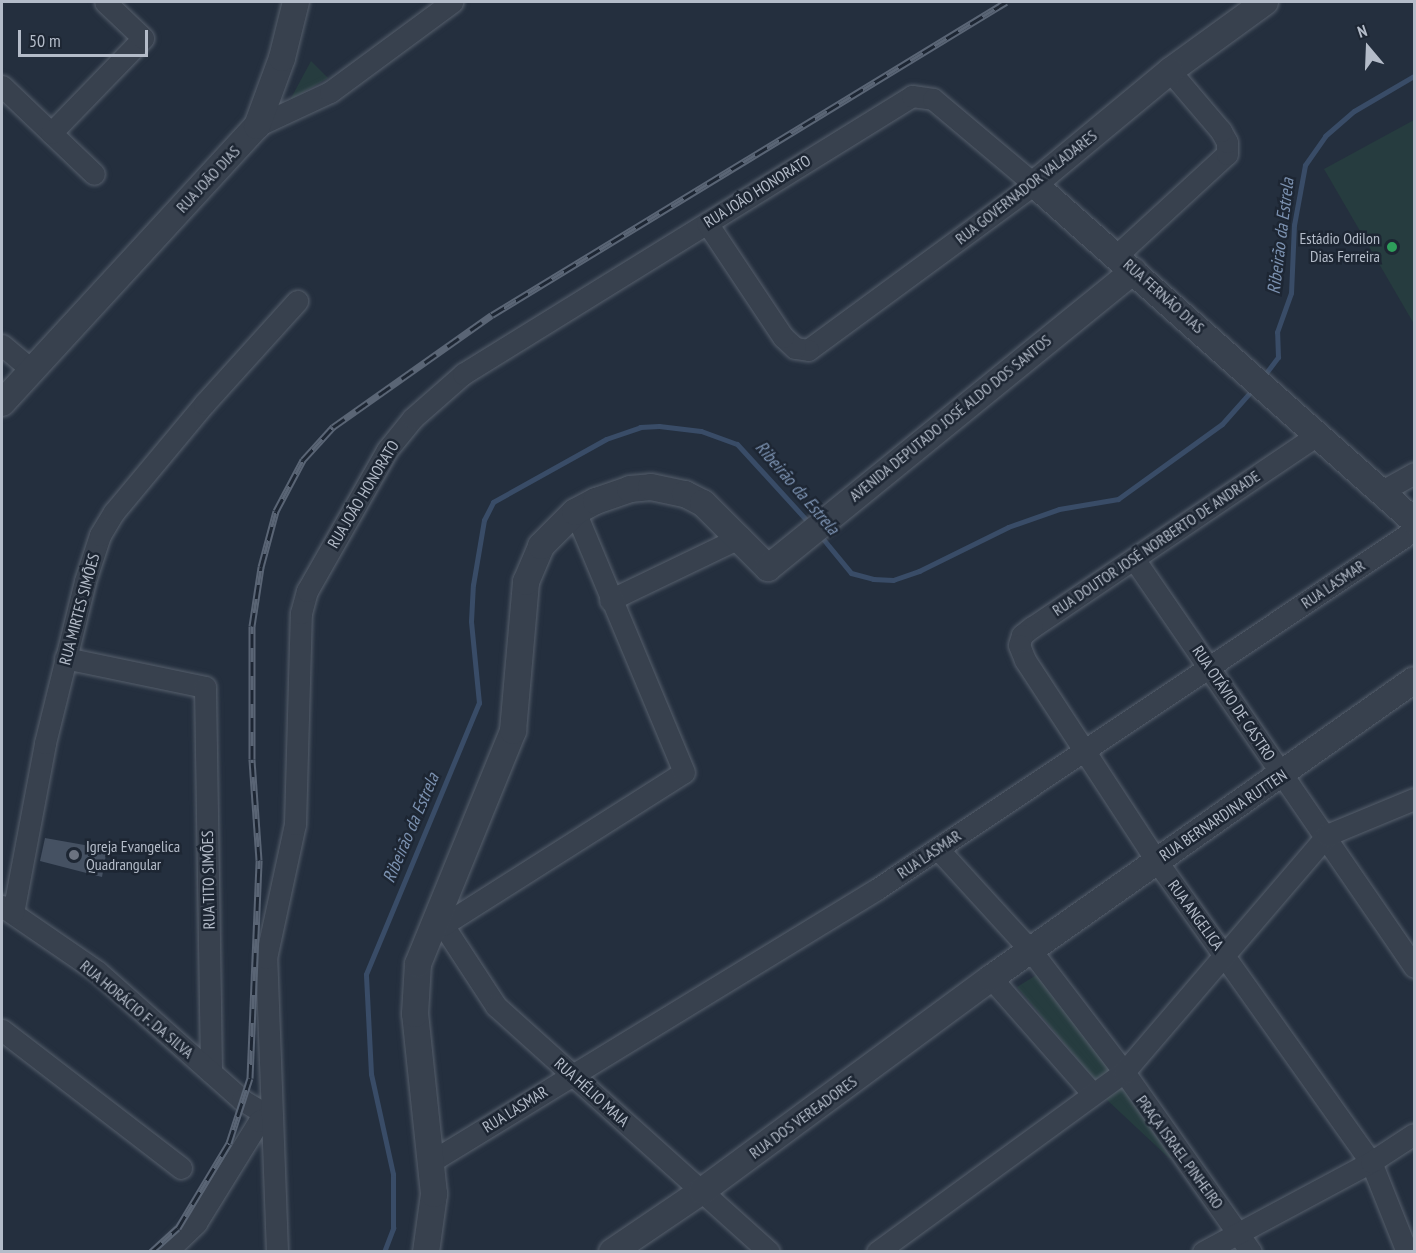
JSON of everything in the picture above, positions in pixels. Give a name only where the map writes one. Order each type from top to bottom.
[{"type":"street","points":[[51,133],[143,38],[105,2]]},
{"type":"street","points":[[257,126],[282,58],[296,2]]},
{"type":"street","name":"RUA JOÃO DIAS","points":[[2,403],[257,126],[330,92],[452,2]]},
{"type":"street","name":"RUA GOVERNADOR VALADARES","points":[[707,223],[783,337],[795,348],[814,348],[1034,184],[1170,71],[1265,2]]},
{"type":"street","points":[[1125,263],[1227,154],[1227,142],[1221,131],[1170,71]]},
{"type":"street","points":[[2,86],[94,174]]},
{"type":"street","name":"RUA FERNÃO DIAS","points":[[902,100],[919,94],[933,99],[1239,363],[1414,521]]},
{"type":"street","name":"RUA JOÃO HONORATO","points":[[277,1251],[269,1116],[266,958],[294,837],[297,643],[307,591],[387,450],[436,396],[506,345],[707,223],[902,100]]},
{"type":"street","name":"AVENIDA DEPUTADO JOSÉ ALDO DOS SANTOS","points":[[426,1251],[434,1218],[432,1161],[415,989],[418,964],[438,921],[513,731],[526,582],[533,562],[553,531],[575,512],[621,491],[666,489],[703,503],[741,537],[768,568],[1125,263]]},
{"type":"street","name":"RUA MIRTES SIMÕES","points":[[7,910],[65,658],[91,558],[114,512],[204,404],[297,302]]},
{"type":"street","points":[[2,345],[33,370]]},
{"type":"street","name":"RUA DOUTOR JOSÉ NORBERTO DE ANDRADE","points":[[1028,664],[1019,645],[1022,635],[1317,435]]},
{"type":"street","points":[[1382,491],[1414,473]]},
{"type":"street","points":[[438,921],[684,772],[575,512]]},
{"type":"street","name":"RUA LASMAR","points":[[432,1161],[938,849],[1083,748],[1414,530]]},
{"type":"street","points":[[610,600],[741,537]]},
{"type":"street","name":"RUA OTÁVIO DE CASTRO","points":[[1134,559],[1210,665],[1282,775],[1327,835],[1414,967]]},
{"type":"street","name":"RUA TITO SIMÕES","points":[[65,658],[205,687],[211,1072]]},
{"type":"street","name":"RUA ANGELICA","points":[[1028,664],[1156,860],[1226,955],[1371,1162],[1407,1251]]},
{"type":"street","name":"RUA BERNARDINA RUTTEN","points":[[1032,952],[1156,860],[1282,775],[1414,680]]},
{"type":"street","points":[[877,1251],[1124,1072],[1327,835],[1414,799]]},
{"type":"street","name":"PRAÇA ISRAEL PINHEIRO","points":[[938,849],[1032,952],[1124,1072],[1251,1251]]},
{"type":"street","name":"RUA HORÁCIO F. DA SILVA","points":[[7,910],[98,972],[242,1100],[269,1116]]},
{"type":"street","name":"RUA HÉLIO MAIA","points":[[438,921],[489,998],[769,1251]]},
{"type":"street","points":[[1032,952],[991,978],[1092,1093]]},
{"type":"street","name":"RUA DOS VEREADORES","points":[[612,1251],[702,1191],[991,978]]},
{"type":"street","points":[[2,1030],[182,1168]]},
{"type":"street","points":[[166,1251],[196,1222],[259,1121],[269,1116]]},
{"type":"street","points":[[1203,1251],[1371,1162],[1414,1134]]},
{"type":"green space","points":[[311,61],[328,78],[290,100]]},
{"type":"green space","name":"Estádio Odilon Dias Ferreira","points":[[1414,120],[1414,324],[1324,169]]},
{"type":"green space","points":[[1038,974],[1112,1069],[1095,1080],[1017,987]]},
{"type":"green space","points":[[1127,1083],[1180,1163],[1169,1158],[1106,1099]]},
{"type":"building","name":"Igreja Evangelica Quadrangular","points":[[45,838],[107,849],[102,877],[40,861]]},
{"type":"waterway","name":"Ribeirão da Estrela","points":[[1263,377],[1278,357],[1277,332],[1291,293],[1294,225],[1305,165],[1325,136],[1354,111],[1414,76]]},
{"type":"waterway","name":"Ribeirão da Estrela","points":[[819,534],[851,573],[873,579],[893,580],[919,571],[1008,527],[1059,509],[1118,499],[1222,424],[1253,389]]},
{"type":"waterway","name":"Ribeirão da Estrela","points":[[384,1252],[393,1228],[393,1174],[371,1074],[366,974],[479,703],[471,621],[473,585],[484,520],[493,502],[606,439],[640,427],[659,426],[701,431],[737,444],[811,525]]},
{"type":"railway","points":[[151,1252],[178,1228],[229,1143],[250,1078],[259,860],[252,759],[252,626],[261,567],[276,511],[303,460],[333,427],[492,315],[1006,2]]},
{"type":"place","name":"Estádio Odilon Dias Ferreira","points":[[1392,247]]},
{"type":"place","name":"Igreja Evangelica Quadrangular","points":[[74,855]]}]
